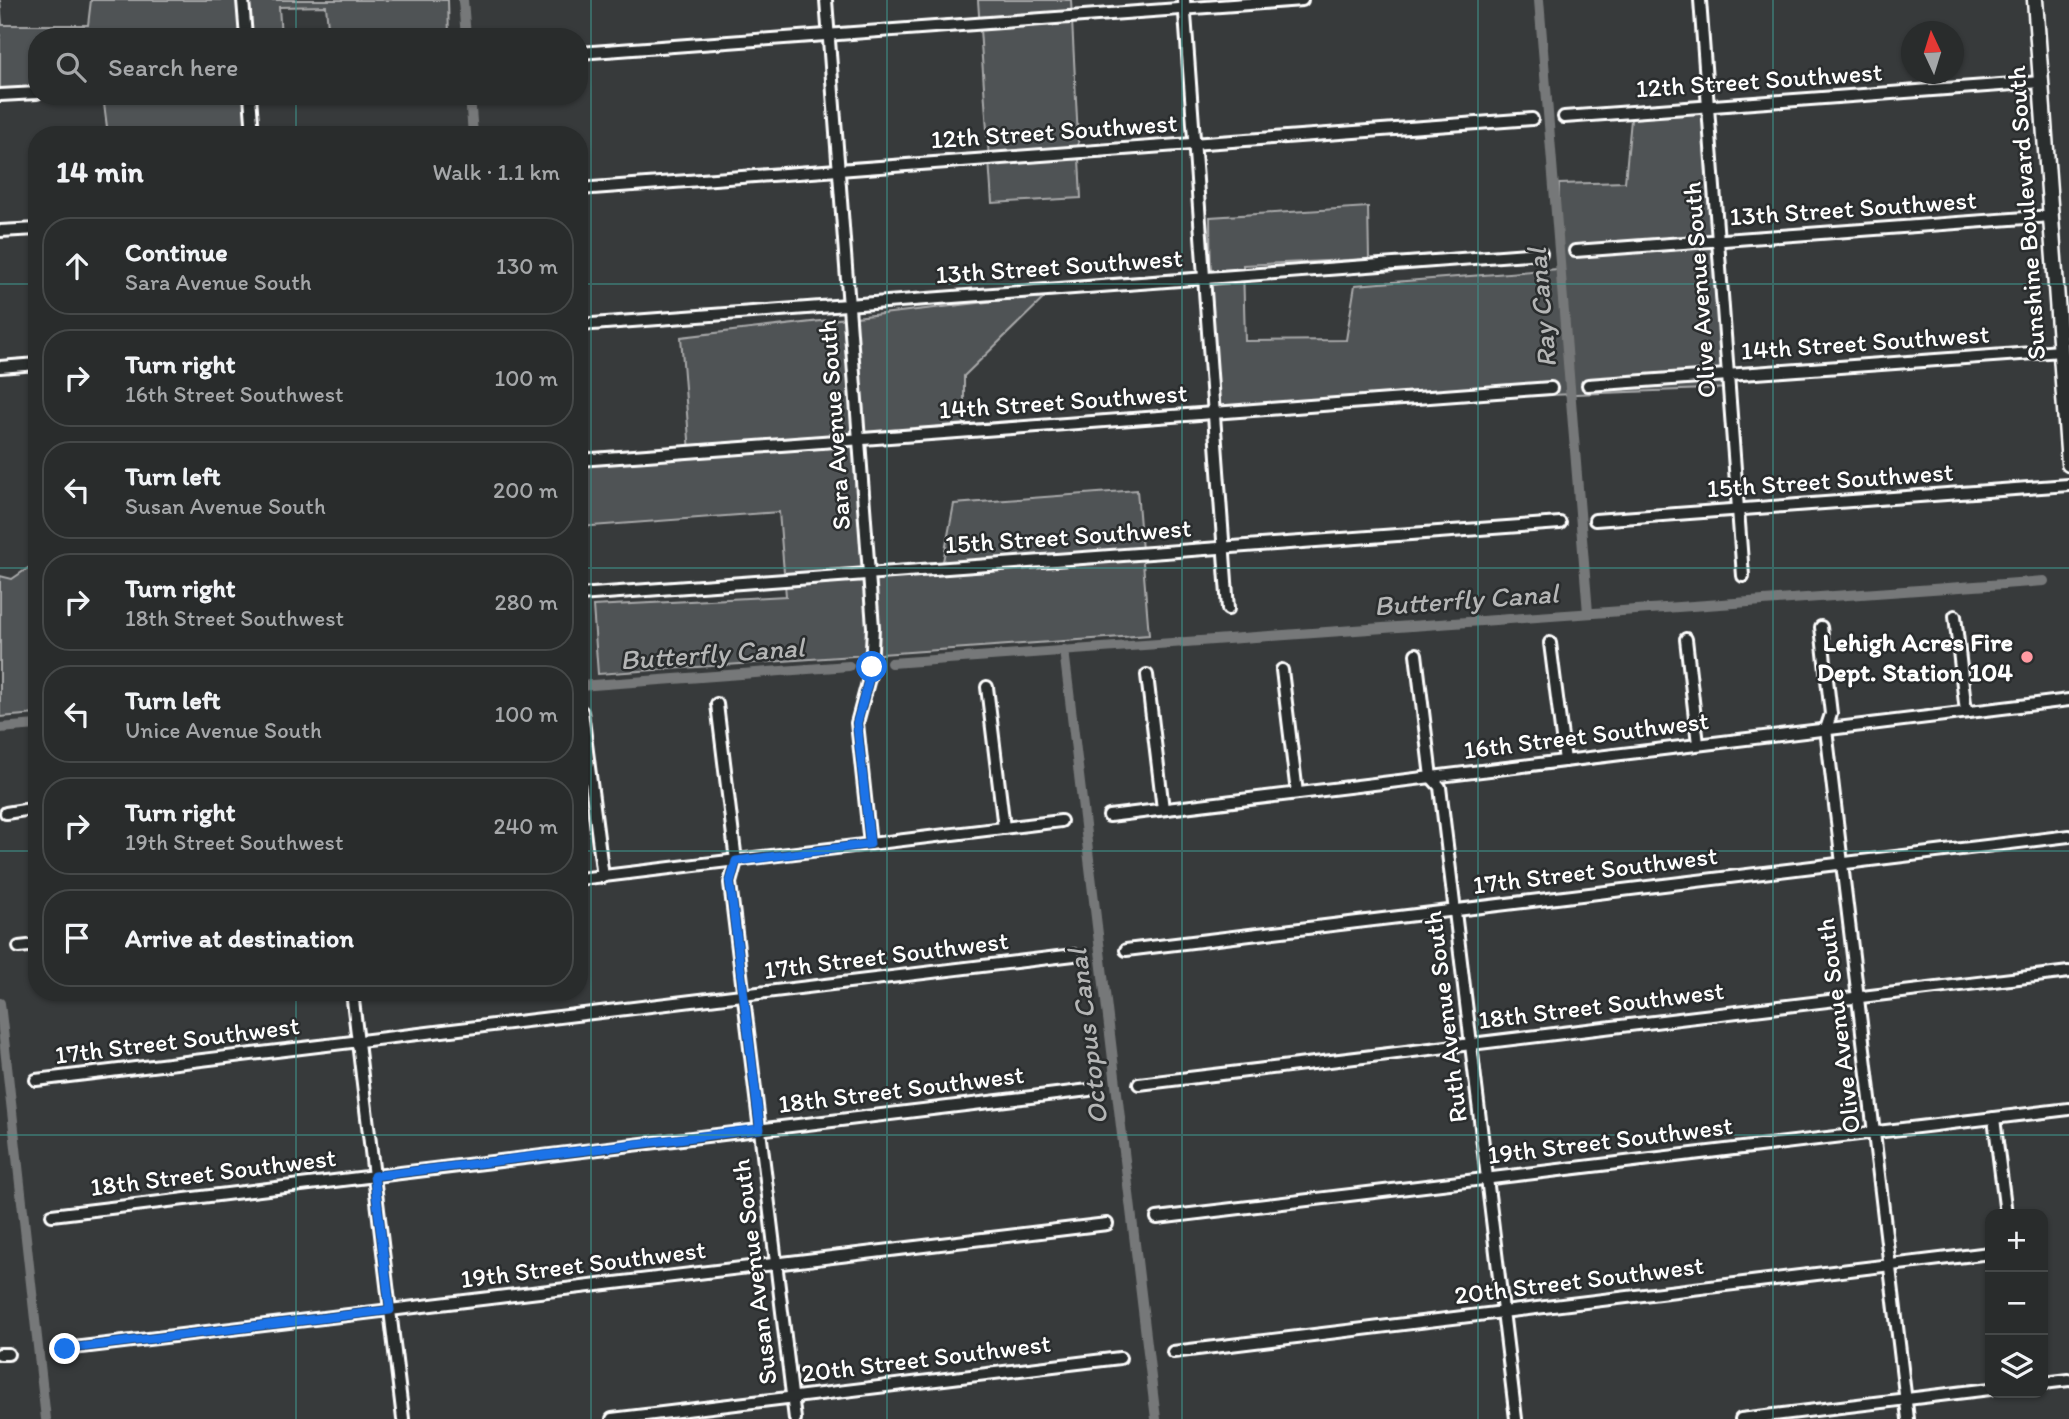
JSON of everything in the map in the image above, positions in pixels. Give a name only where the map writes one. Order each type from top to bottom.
[{"type":"street","points":[[243,0],[245,28]]},
{"type":"street","name":"Sara Avenue South","points":[[826,0],[873,660],[857,723],[870,844]]},
{"type":"street","points":[[588,53],[1184,5],[1302,0]]},
{"type":"street","name":"Olive Avenue South","points":[[1700,0],[1743,576]]},
{"type":"street","name":"Sunshine Boulevard South","points":[[2035,0],[2069,464]]},
{"type":"street","points":[[1184,5],[1228,609]]},
{"type":"street","name":"12th Street Southwest","points":[[1564,117],[2041,82]]},
{"type":"street","points":[[0,96],[28,94]]},
{"type":"street","points":[[251,105],[252,126]]},
{"type":"street","name":"12th Street Southwest","points":[[588,188],[1532,119]]},
{"type":"street","name":"13th Street Southwest","points":[[1575,251],[2051,216]]},
{"type":"street","points":[[0,231],[28,229]]},
{"type":"street","name":"13th Street Southwest","points":[[588,324],[1541,253]]},
{"type":"street","name":"14th Street Southwest","points":[[1588,385],[2061,351]]},
{"type":"street","points":[[0,367],[28,365]]},
{"type":"street","name":"14th Street Southwest","points":[[588,459],[1551,388]]},
{"type":"street","name":"15th Street Southwest","points":[[1595,520],[2069,485]]},
{"type":"street","name":"15th Street Southwest","points":[[588,594],[1560,523]]},
{"type":"street","points":[[1955,616],[1966,712]]},
{"type":"street","name":"Olive Avenue South","points":[[1821,627],[1831,714],[1826,729],[1908,1419]]},
{"type":"street","points":[[1686,639],[1698,744]]},
{"type":"street","points":[[1550,643],[1565,761]]},
{"type":"street","name":"Ruth Avenue South","points":[[1416,654],[1431,777],[1440,788],[1516,1419]]},
{"type":"street","points":[[1283,670],[1297,793]]},
{"type":"street","points":[[1147,675],[1163,809]]},
{"type":"street","points":[[987,687],[1004,828]]},
{"type":"street","name":"16th Street Southwest","points":[[1109,816],[2069,700]]},
{"type":"street","name":"Susan Avenue South","points":[[717,704],[736,861],[730,883],[795,1419]]},
{"type":"street","points":[[588,759],[603,877]]},
{"type":"street","points":[[6,813],[28,809]]},
{"type":"street","points":[[588,879],[1061,821]]},
{"type":"street","name":"17th Street Southwest","points":[[1126,950],[2069,836]]},
{"type":"street","points":[[19,947],[28,946]]},
{"type":"street","name":"17th Street Southwest","points":[[36,1080],[1074,955]]},
{"type":"street","name":"18th Street Southwest","points":[[1139,1084],[2069,972]]},
{"type":"street","points":[[353,1001],[403,1419]]},
{"type":"street","name":"18th Street Southwest","points":[[52,1215],[1089,1090]]},
{"type":"street","name":"19th Street Southwest","points":[[1157,1218],[2069,1109]]},
{"type":"street","points":[[1994,1118],[2005,1209]]},
{"type":"street","name":"19th Street Southwest","points":[[65,1349],[1107,1224]]},
{"type":"street","name":"20th Street Southwest","points":[[1173,1352],[1985,1254]]},
{"type":"street","name":"20th Street Southwest","points":[[612,1419],[1120,1358]]},
{"type":"street","points":[[2048,1382],[2069,1380]]},
{"type":"street","points":[[1741,1419],[1985,1390]]},
{"type":"shaded area","points":[[0,0],[2,25],[88,25],[91,0],[448,0],[449,28],[328,28],[326,6],[279,7],[280,28],[28,28],[28,94],[0,96]]},
{"type":"shaded area","points":[[978,0],[1071,0],[1081,198],[992,203]]},
{"type":"shaded area","points":[[1701,103],[1733,388],[1212,408],[1210,217],[1368,207],[1369,259],[1243,265],[1245,341],[1346,340],[1355,285],[1558,269],[1559,184],[1625,182],[1632,109]]},
{"type":"shaded area","points":[[104,105],[250,105],[252,126],[107,126]]},
{"type":"shaded area","points":[[1047,295],[964,376],[964,428],[863,436],[874,575],[941,572],[954,504],[1137,490],[1149,635],[598,674],[593,606],[786,596],[779,512],[588,526],[588,463],[690,452],[681,337]]},
{"type":"shaded area","points":[[28,568],[28,715],[0,717],[0,576],[12,579]]},
{"type":"waterway","points":[[463,0],[465,28]]},
{"type":"waterway","name":"Ray Canal","points":[[1539,0],[1588,613]]},
{"type":"waterway","points":[[471,105],[472,126]]},
{"type":"waterway","name":"Butterfly Canal","points":[[891,663],[2044,581]]},
{"type":"waterway","name":"Octopus Canal","points":[[1064,650],[1156,1419]]},
{"type":"waterway","name":"Butterfly Canal","points":[[588,685],[849,666]]},
{"type":"waterway","name":"Butterfly Canal","points":[[0,728],[28,726]]},
{"type":"waterway","points":[[0,1003],[46,1419]]},
{"type":"place","name":"Lehigh Acres Fire Dept. Station 104","points":[[2027,657]]},
{"type":"route","points":[[65,1349],[390,1310],[374,1176],[760,1129],[730,883],[736,861],[870,844],[857,723],[860,701],[872,667]]}]
